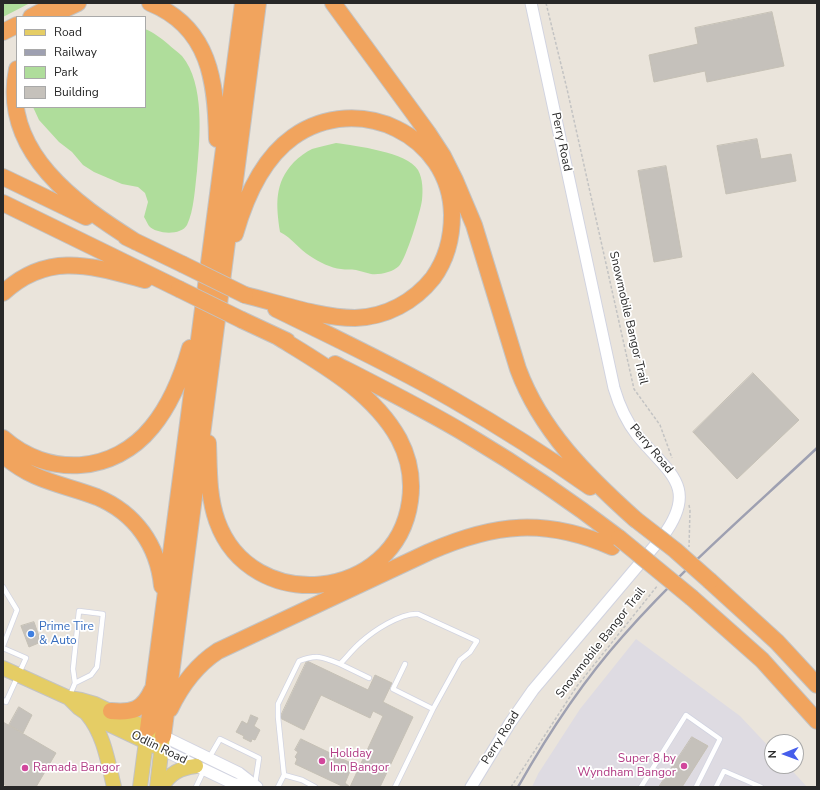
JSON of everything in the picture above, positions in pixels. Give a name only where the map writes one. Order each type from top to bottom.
[{"type":"highway","points":[[33,16],[57,3]]},
{"type":"highway","points":[[54,16],[78,3]]},
{"type":"highway","points":[[150,3],[173,15],[188,29],[203,49],[210,69],[215,96],[217,127],[208,426],[209,476],[214,511],[225,539],[231,547],[245,561],[260,572],[292,584],[309,586],[345,580],[374,564],[390,547],[399,533],[406,519],[410,497],[410,480],[406,458],[396,434],[370,402],[336,374],[278,337]]},
{"type":"highway","points":[[214,221],[243,3]]},
{"type":"highway","points":[[147,735],[163,611],[258,3]]},
{"type":"highway","points":[[332,3],[428,133],[443,156],[474,225],[518,369],[538,410],[556,438],[570,455],[635,519]]},
{"type":"highway","points":[[3,32],[16,26]]},
{"type":"highway","points":[[16,74],[13,89],[14,112],[20,136],[32,156],[54,182],[70,196],[102,220],[136,242]]},
{"type":"highway","points":[[3,438],[17,450],[34,459],[63,466],[82,465],[111,458],[130,448],[153,427],[176,388],[248,196],[274,154],[299,133],[314,125],[331,120],[347,118],[372,120],[404,132],[419,143],[431,157],[442,174],[448,192],[452,211],[451,232],[447,250],[440,267],[424,288],[410,299],[386,312],[370,317],[348,318],[322,314],[245,294]]},
{"type":"highway","points":[[3,177],[366,354],[450,398],[538,452],[635,519],[675,550],[778,642],[817,685]]},
{"type":"highway","points":[[3,203],[386,390],[468,435],[545,484],[616,542],[679,587],[762,660],[817,721]]},
{"type":"highway","points":[[3,293],[23,278],[36,272],[57,266],[72,265],[95,267],[179,289]]},
{"type":"highway","points":[[163,736],[211,361]]},
{"type":"highway","points":[[3,454],[18,466],[36,477],[102,500],[129,516],[142,532],[154,553],[161,575],[163,611]]},
{"type":"highway","points":[[163,736],[174,701],[186,680],[201,664],[218,651],[452,542],[490,531],[530,527],[569,532],[616,542]]},
{"type":"highway","points":[[111,711],[126,712],[137,708],[146,701],[154,685]]},
{"type":"main road","name":"Odlin Road","points":[[3,668],[69,698],[89,701],[111,711],[147,735]]},
{"type":"main road","name":"Odlin Road","points":[[69,698],[84,711],[147,735],[163,736]]},
{"type":"main road","points":[[84,711],[94,723],[100,735],[114,787]]},
{"type":"main road","points":[[140,787],[147,735]]},
{"type":"main road","points":[[157,787],[163,736]]},
{"type":"main road","points":[[162,787],[167,778],[174,772],[184,768],[200,768]]},
{"type":"street","name":"Perry Road","points":[[471,787],[520,707],[560,657],[663,536],[674,520],[680,503],[679,488],[675,479],[632,427],[620,405],[614,388],[532,3]]},
{"type":"street","name":"Odlin Road","points":[[163,736],[243,776],[256,786]]},
{"type":"street","name":"Odlin Road","points":[[163,736],[200,768],[232,783],[242,786],[256,786]]},
{"type":"lane","points":[[3,587],[16,610],[3,647],[26,658],[6,702],[3,700]]},
{"type":"lane","points":[[69,698],[75,683],[73,669],[79,611],[104,614],[98,667],[91,676],[75,683]]},
{"type":"lane","points":[[340,664],[360,642],[384,625],[410,613],[418,614],[476,641],[470,652],[460,660],[433,709],[396,787]]},
{"type":"lane","points":[[278,787],[284,775],[278,704],[299,661],[321,656],[369,678]]},
{"type":"lane","points":[[405,664],[393,690],[433,709]]},
{"type":"lane","points":[[641,787],[686,715],[720,739],[696,787]]},
{"type":"lane","points":[[209,758],[220,739],[259,758],[256,786]]},
{"type":"lane","points":[[196,787],[200,768]]},
{"type":"lane","points":[[716,787],[724,771],[761,787]]},
{"type":"lane","points":[[284,775],[302,780],[315,787]]},
{"type":"path","name":"Snowmobile Bangor Trail","points":[[546,3],[567,89],[634,389],[660,425],[672,461]]},
{"type":"path","points":[[688,503],[690,510],[689,548]]},
{"type":"path","name":"Snowmobile Bangor Trail","points":[[511,787],[577,686],[660,583]]},
{"type":"shaded area","points":[[636,639],[740,716],[764,742],[764,774],[795,774],[807,787],[532,787],[538,774],[580,709]]},
{"type":"green space","points":[[3,3],[30,3],[3,17]]},
{"type":"green space","points":[[146,30],[160,37],[182,56],[189,68],[198,96],[200,127],[197,171],[193,206],[187,225],[180,231],[168,233],[152,229],[144,217],[148,202],[145,193],[138,187],[122,184],[94,172],[83,165],[72,152],[59,142],[39,120],[33,108],[146,108]]},
{"type":"green space","points":[[336,143],[368,148],[392,154],[412,164],[420,174],[422,181],[422,200],[413,234],[402,262],[399,266],[386,273],[369,274],[356,270],[333,267],[310,256],[280,232],[277,204],[278,195],[287,170],[296,160],[310,150]]},
{"type":"building","points":[[772,12],[784,66],[707,82],[705,71],[654,82],[649,55],[698,44],[695,28]]},
{"type":"building","points":[[757,139],[761,159],[791,154],[796,181],[726,194],[717,146]]},
{"type":"building","points":[[666,166],[682,257],[654,262],[638,171]]},
{"type":"building","points":[[753,373],[799,420],[737,479],[693,432]]},
{"type":"building","name":"Prime Tire & Auto","points":[[34,622],[41,642],[29,647],[21,626]]},
{"type":"building","points":[[307,661],[368,690],[375,675],[392,683],[383,702],[413,717],[380,787],[350,787],[383,716],[373,711],[370,718],[321,695],[304,730],[280,718]]},
{"type":"building","points":[[19,707],[32,715],[23,733],[9,725]]},
{"type":"building","points":[[251,715],[258,718],[254,726],[260,730],[255,740],[252,739],[251,742],[236,732],[242,721],[247,724]]},
{"type":"building","name":"Ramada Bangor","points":[[3,722],[56,753],[36,787],[9,787],[3,784]]},
{"type":"building","name":"Super 8 by Wyndham Bangor","points":[[692,737],[708,746],[682,787],[659,787]]},
{"type":"building","name":"Holiday Inn Bangor","points":[[301,739],[353,764],[345,783],[350,787],[344,787],[295,764],[297,759],[295,757],[298,752],[295,750]]},
{"type":"railway","points":[[518,787],[541,747],[567,708],[608,653],[669,587],[817,448]]},
{"type":"place","name":"Prime Tire & Auto","points":[[31,634]]},
{"type":"place","name":"Holiday Inn Bangor","points":[[322,761]]},
{"type":"place","name":"Super 8 by Wyndham Bangor","points":[[684,766]]},
{"type":"place","name":"Ramada Bangor","points":[[25,768]]}]
